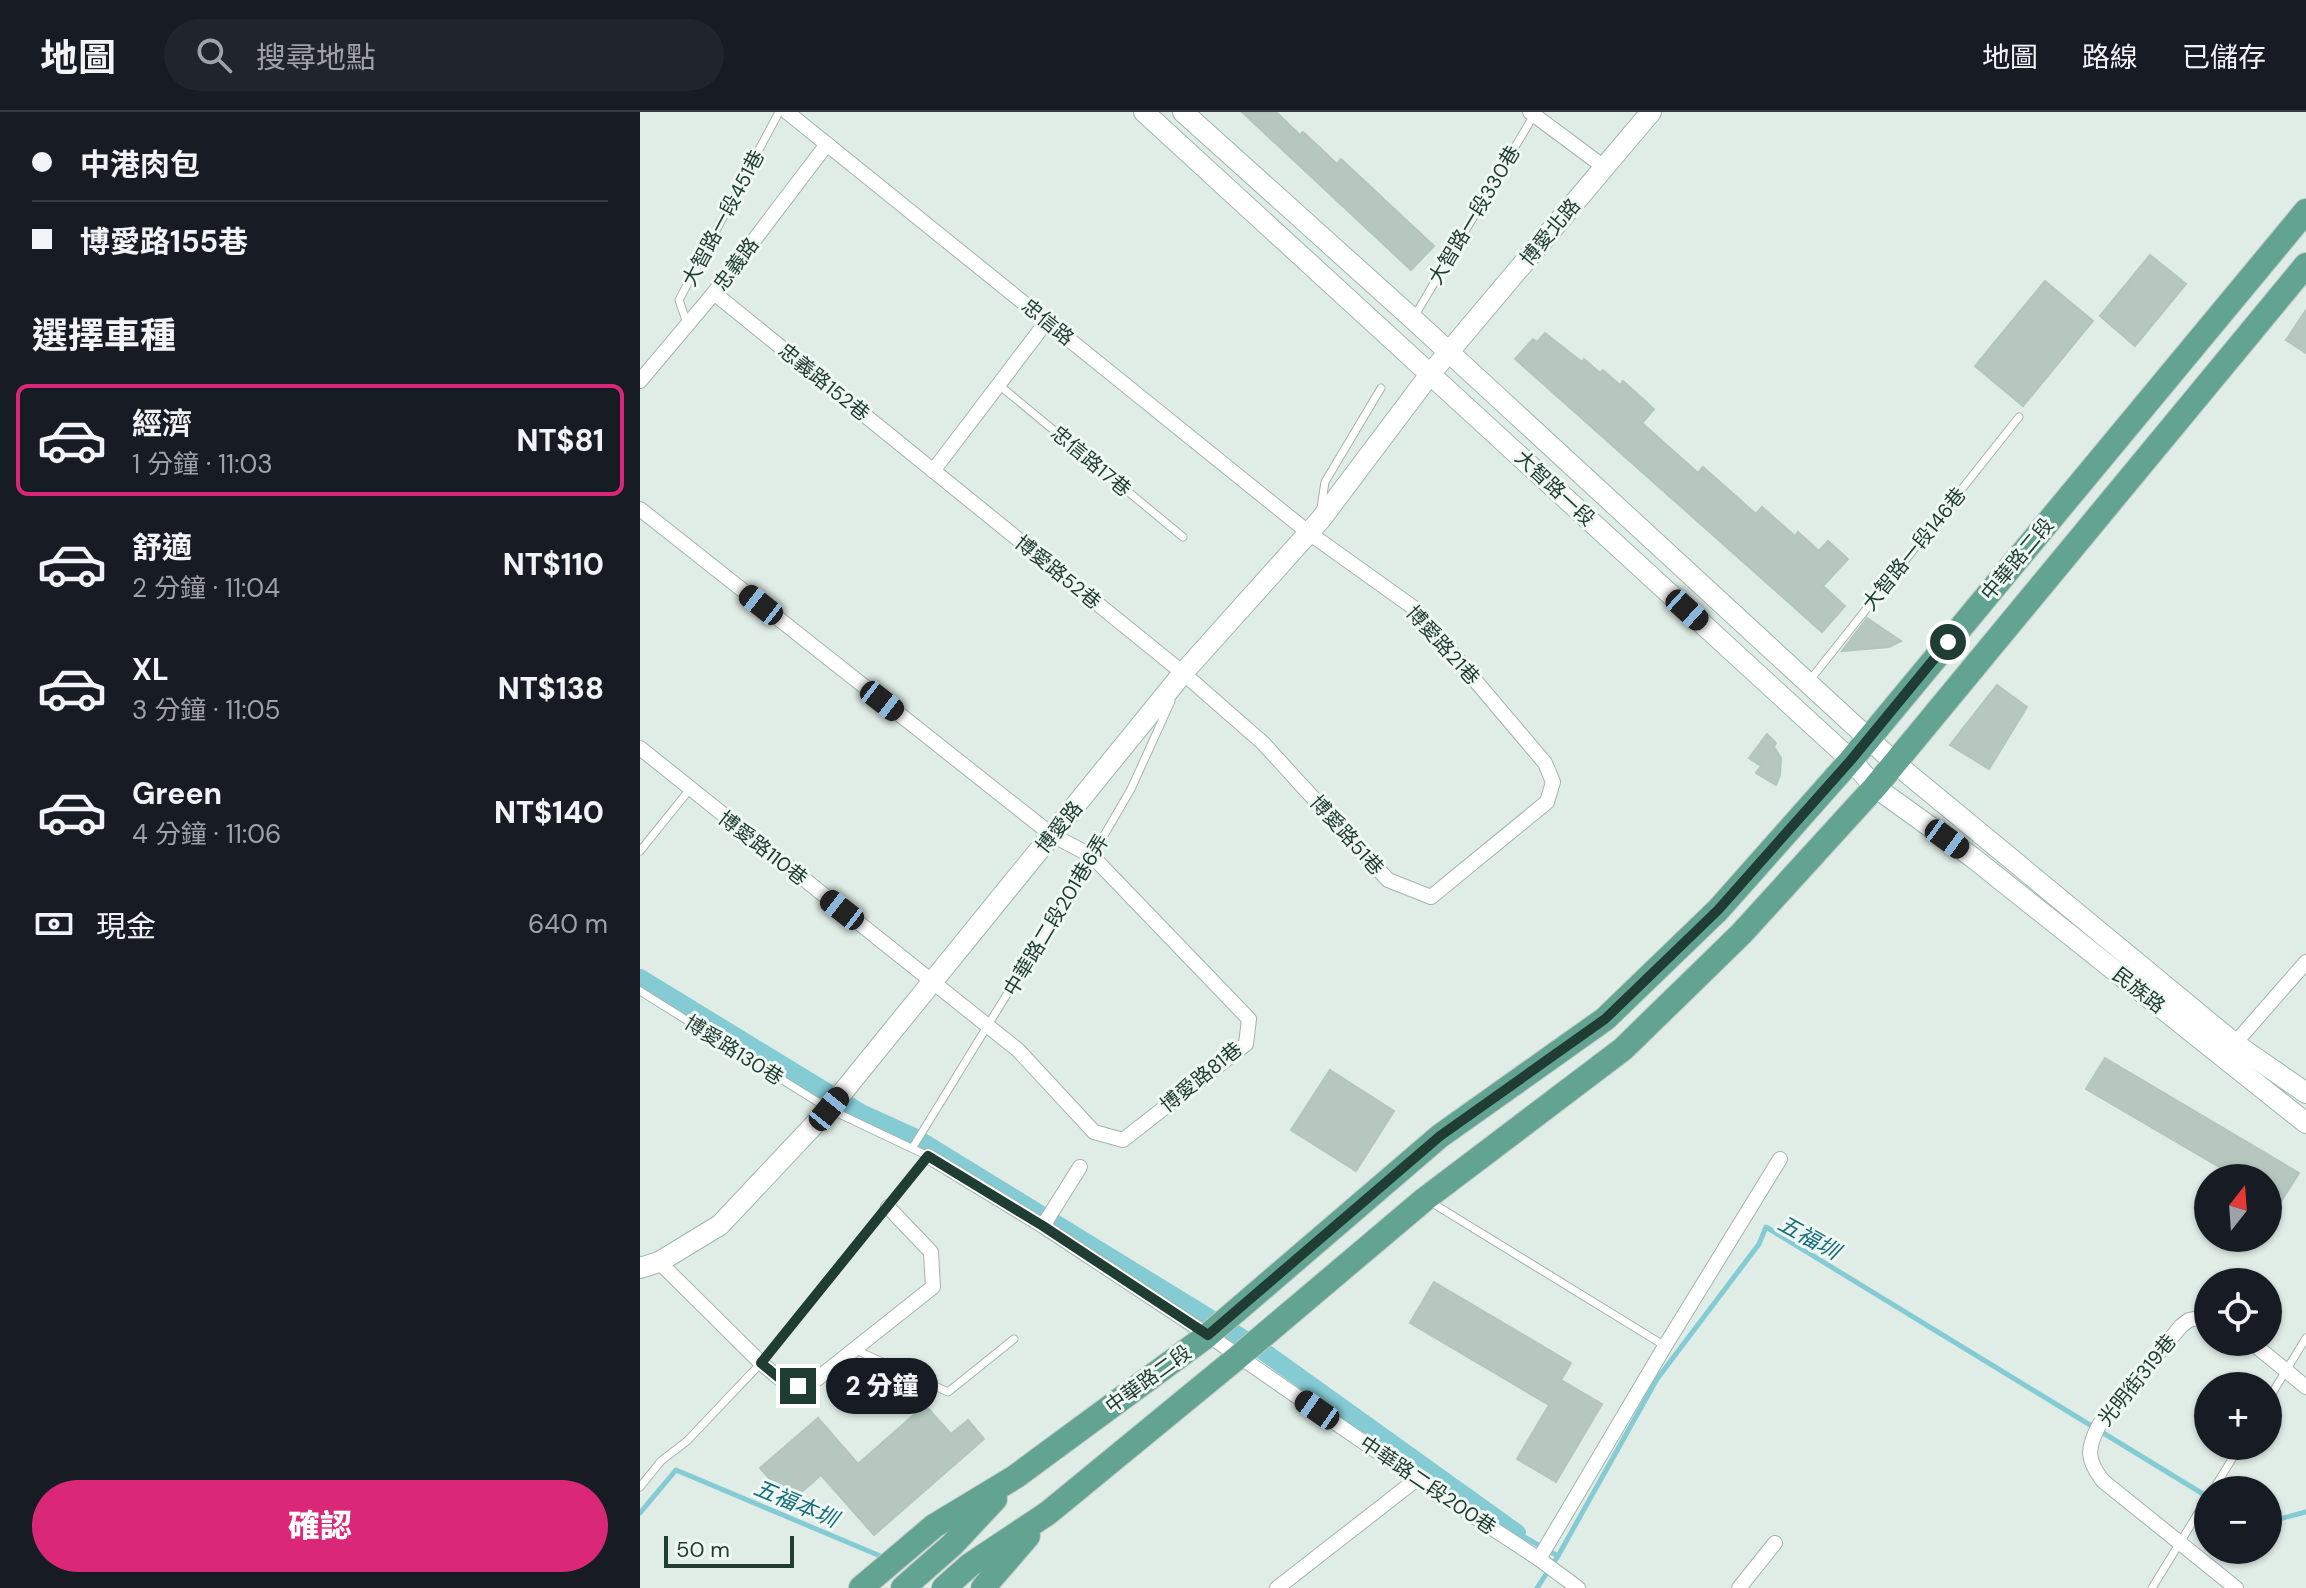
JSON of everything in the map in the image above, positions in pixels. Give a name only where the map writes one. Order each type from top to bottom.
[{"type":"main road","name":"中華路二段","points":[[861,1588],[934,1526],[1015,1477],[1208,1335],[1440,1136],[1605,1019],[1718,910],[1851,760],[2306,211]]},
{"type":"main road","name":"中華路二段","points":[[944,1588],[970,1565],[1048,1513],[1425,1199],[1623,1049],[1741,934],[1875,787],[2306,265]]},
{"type":"main road","name":"中華路二段","points":[[903,1588],[952,1545],[1015,1477]]},
{"type":"main road","name":"中華路二段","points":[[983,1588],[1048,1513]]},
{"type":"street","name":"忠信路","points":[[787,112],[1047,321],[1315,526]]},
{"type":"street","name":"大智路一段","points":[[1144,112],[1851,760],[1875,787],[1972,857]]},
{"type":"street","name":"大智路一段","points":[[1183,112],[1413,319],[1895,763],[1983,837]]},
{"type":"street","name":"博愛北路","points":[[1448,352],[1651,112]]},
{"type":"street","points":[[1533,113],[1604,167]]},
{"type":"street","name":"忠義路","points":[[640,381],[714,293],[827,144]]},
{"type":"street","name":"忠義路152巷","points":[[714,293],[933,471]]},
{"type":"street","points":[[933,471],[1047,321]]},
{"type":"street","name":"博愛路","points":[[649,1265],[720,1225],[829,1109],[1183,673],[1315,526],[1448,352]]},
{"type":"street","name":"博愛路52巷","points":[[933,471],[1183,673]]},
{"type":"street","name":"博愛路81巷","points":[[640,509],[1052,835],[1092,856],[1249,1019],[1246,1044],[1123,1140],[1094,1132],[1018,1050],[932,982]]},
{"type":"street","name":"博愛路21巷","points":[[1315,526],[1414,608],[1545,763],[1553,782]]},
{"type":"street","name":"博愛路51巷","points":[[1183,673],[1263,743],[1388,880],[1431,897],[1547,802],[1553,782]]},
{"type":"street","name":"博愛路110巷","points":[[640,748],[932,982]]},
{"type":"street","name":"民族路","points":[[1983,837],[2229,1050],[2306,1123]]},
{"type":"street","name":"民族路","points":[[1972,857],[2229,1050],[2306,1093]]},
{"type":"street","points":[[2229,1050],[2306,962]]},
{"type":"street","name":"中華路二段200巷","points":[[928,1156],[1043,1226],[1208,1335],[1578,1588]]},
{"type":"street","points":[[1539,1559],[1780,1159]]},
{"type":"street","points":[[1043,1226],[1080,1167]]},
{"type":"street","points":[[649,1265],[784,1382],[798,1386],[817,1379],[933,1287],[931,1252],[888,1207]]},
{"type":"street","name":"光明街319巷","points":[[2194,1319],[2181,1326],[2096,1431],[2091,1442],[2090,1458],[2103,1481],[2236,1588]]},
{"type":"street","points":[[2268,1356],[2306,1387]]},
{"type":"street","points":[[1277,1588],[1417,1479]]},
{"type":"street","points":[[1739,1588],[1775,1543]]},
{"type":"street","points":[[1548,1588],[1557,1574]]},
{"type":"lane","name":"大智路一段451巷","points":[[687,325],[679,300],[779,112]]},
{"type":"lane","name":"大智路一段330巷","points":[[1413,319],[1533,113]]},
{"type":"lane","name":"忠信路17巷","points":[[999,385],[1183,537]]},
{"type":"lane","points":[[1315,526],[1325,482],[1381,388]]},
{"type":"lane","name":"大智路一段146巷","points":[[1809,682],[2019,417]]},
{"type":"lane","name":"中華路二段201巷6弄","points":[[913,1147],[1131,789],[1183,673]]},
{"type":"lane","points":[[640,851],[690,789]]},
{"type":"lane","name":"博愛路130巷","points":[[640,991],[829,1109],[928,1156]]},
{"type":"lane","points":[[640,1487],[661,1461],[687,1441],[761,1363],[928,1156]]},
{"type":"lane","points":[[1425,1199],[1665,1346]]},
{"type":"lane","points":[[2282,1377],[2306,1338]]},
{"type":"lane","points":[[854,1349],[948,1392],[1014,1339]]},
{"type":"lane","points":[[2152,1588],[2194,1520]]},
{"type":"building","points":[[1242,112],[1276,112],[1337,164],[1341,159],[1434,246],[1411,270]]},
{"type":"building","points":[[2150,255],[2186,284],[2135,346],[2100,316]]},
{"type":"building","points":[[2045,281],[2093,321],[2023,406],[1975,366]]},
{"type":"building","points":[[2306,310],[2306,353],[2286,340]]},
{"type":"building","points":[[1545,333],[1582,362],[1584,359],[1600,373],[1603,370],[1620,385],[1623,381],[1654,409],[1642,423],[1698,473],[1703,467],[1756,514],[1762,507],[1795,536],[1798,532],[1819,551],[1828,541],[1848,559],[1823,586],[1845,606],[1822,632],[1515,359],[1533,339],[1537,342]]},
{"type":"building","points":[[1867,618],[1901,641],[1889,647],[1842,651]]},
{"type":"building","points":[[1997,685],[2027,707],[1989,769],[1950,745]]},
{"type":"building","points":[[1767,734],[1776,743],[1774,747],[1781,758],[1776,785],[1756,773],[1761,766],[1749,758]]},
{"type":"building","points":[[2105,1058],[2299,1173],[2282,1200],[2282,1164],[2214,1164],[2086,1089]]},
{"type":"building","points":[[1330,1070],[1394,1111],[1356,1171],[1291,1130]]},
{"type":"building","points":[[1434,1282],[1571,1363],[1561,1380],[1602,1404],[1556,1482],[1517,1459],[1549,1405],[1410,1323]]},
{"type":"building","points":[[925,1405],[951,1434],[968,1420],[984,1439],[874,1535],[821,1475],[790,1502],[760,1468],[818,1418],[858,1464]]},
{"type":"waterway","points":[[640,978],[861,1113],[916,1138],[1260,1349],[1517,1533]]},
{"type":"waterway","name":"五福圳","points":[[1517,1533],[1558,1556],[1657,1379],[1759,1244],[1766,1227],[2194,1488]]},
{"type":"waterway","name":"五福本圳","points":[[640,1513],[676,1470],[885,1558]]},
{"type":"waterway","name":"五福圳","points":[[2282,1518],[2306,1512]]},
{"type":"waterway","name":"五福本圳","points":[[1537,1588],[1558,1556]]},
{"type":"route","points":[[798,1386],[784,1382],[761,1363],[928,1156],[1043,1226],[1208,1335],[1440,1136],[1605,1019],[1718,910],[1851,760],[1948,642]]}]
